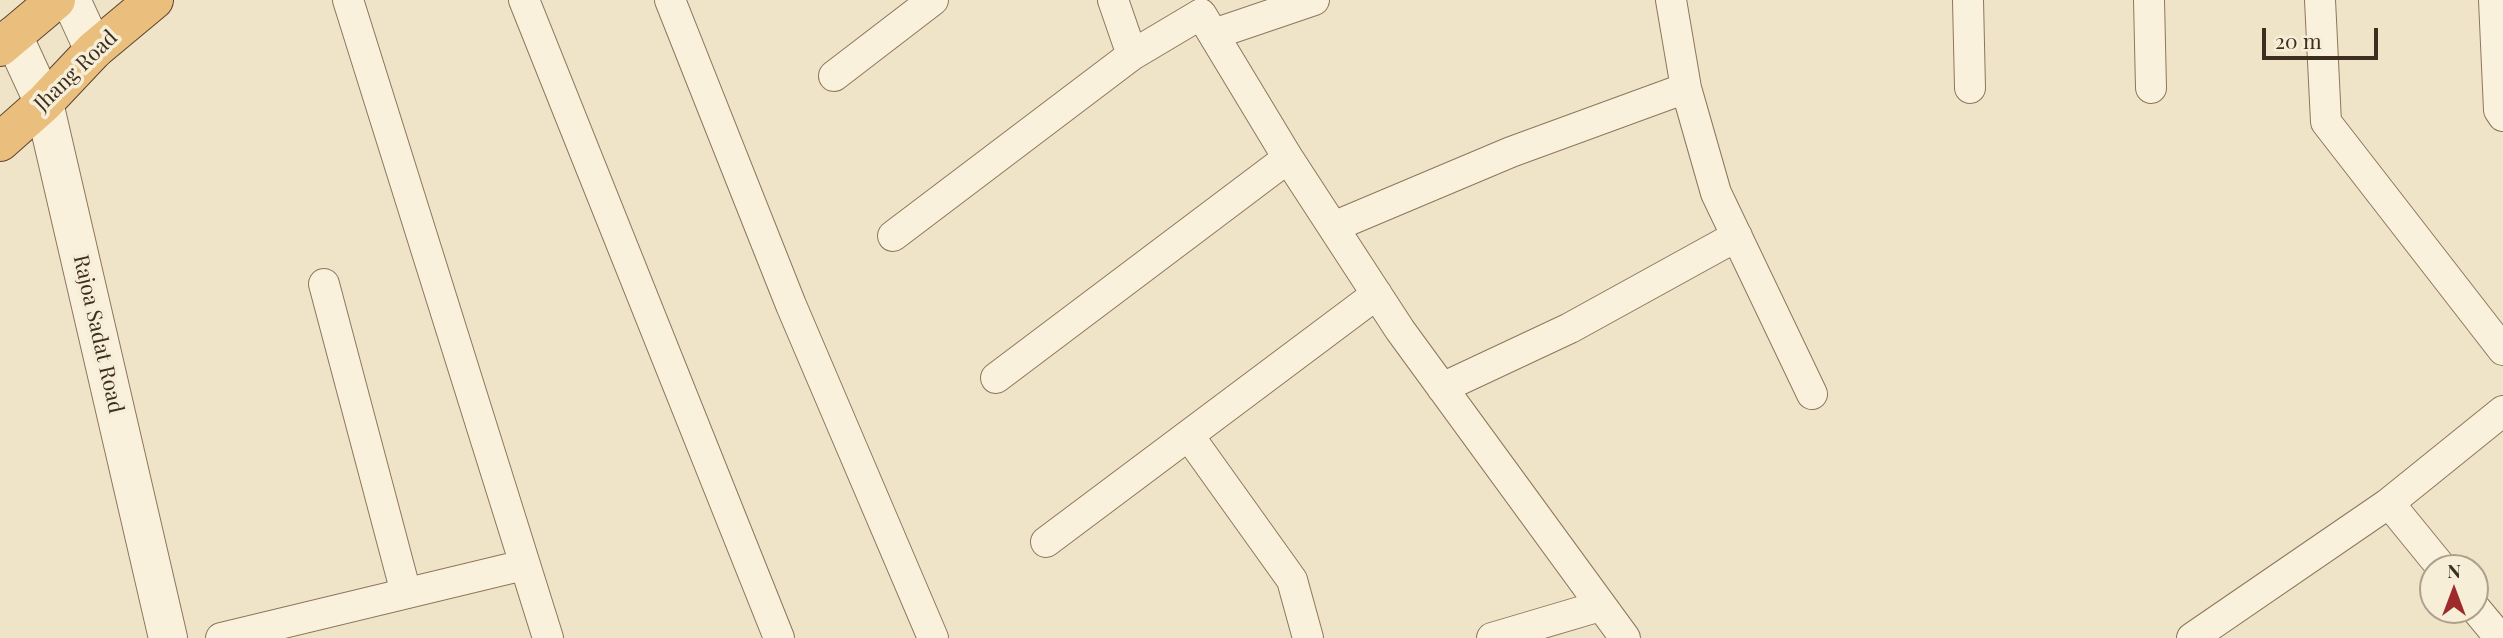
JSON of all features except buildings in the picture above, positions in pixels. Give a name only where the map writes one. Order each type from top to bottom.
[{"type":"highway","points":[[6,41],[56,0]]},
{"type":"highway","name":"Jhang Road","points":[[0,142],[44,103],[94,50],[153,0]]},
{"type":"street","points":[[71,0],[94,50]]},
{"type":"street","points":[[348,0],[548,638]]},
{"type":"street","points":[[524,0],[779,638]]},
{"type":"street","points":[[670,0],[791,305],[933,638]]},
{"type":"street","points":[[834,75],[933,0]]},
{"type":"street","points":[[1114,0],[1132,55]]},
{"type":"street","points":[[1214,34],[1314,0]]},
{"type":"street","points":[[1671,0],[1686,88],[1716,193],[1812,394]]},
{"type":"street","points":[[1968,0],[1970,88]]},
{"type":"street","points":[[2149,0],[2151,88]]},
{"type":"street","points":[[2320,0],[2326,122],[2503,350]]},
{"type":"street","points":[[2494,0],[2499,110],[2503,116]]},
{"type":"street","points":[[892,236],[1132,55],[1201,14],[1377,295],[1441,388],[1625,638]]},
{"type":"street","name":"Rajoa Sadat Road","points":[[6,41],[44,103],[168,638]]},
{"type":"street","points":[[1333,227],[1511,152],[1686,88]]},
{"type":"street","points":[[996,378],[1289,158]]},
{"type":"street","points":[[1441,388],[1570,328],[1737,236]]},
{"type":"street","points":[[324,284],[406,593]]},
{"type":"street","points":[[1046,542],[1377,295]]},
{"type":"street","points":[[2192,638],[2389,503],[2503,411]]},
{"type":"street","points":[[1189,436],[1292,580],[1308,638]]},
{"type":"street","points":[[2389,503],[2431,554]]},
{"type":"street","points":[[221,638],[524,565]]},
{"type":"street","points":[[1492,638],[1600,606]]},
{"type":"street","points":[[2488,624],[2500,638]]}]
